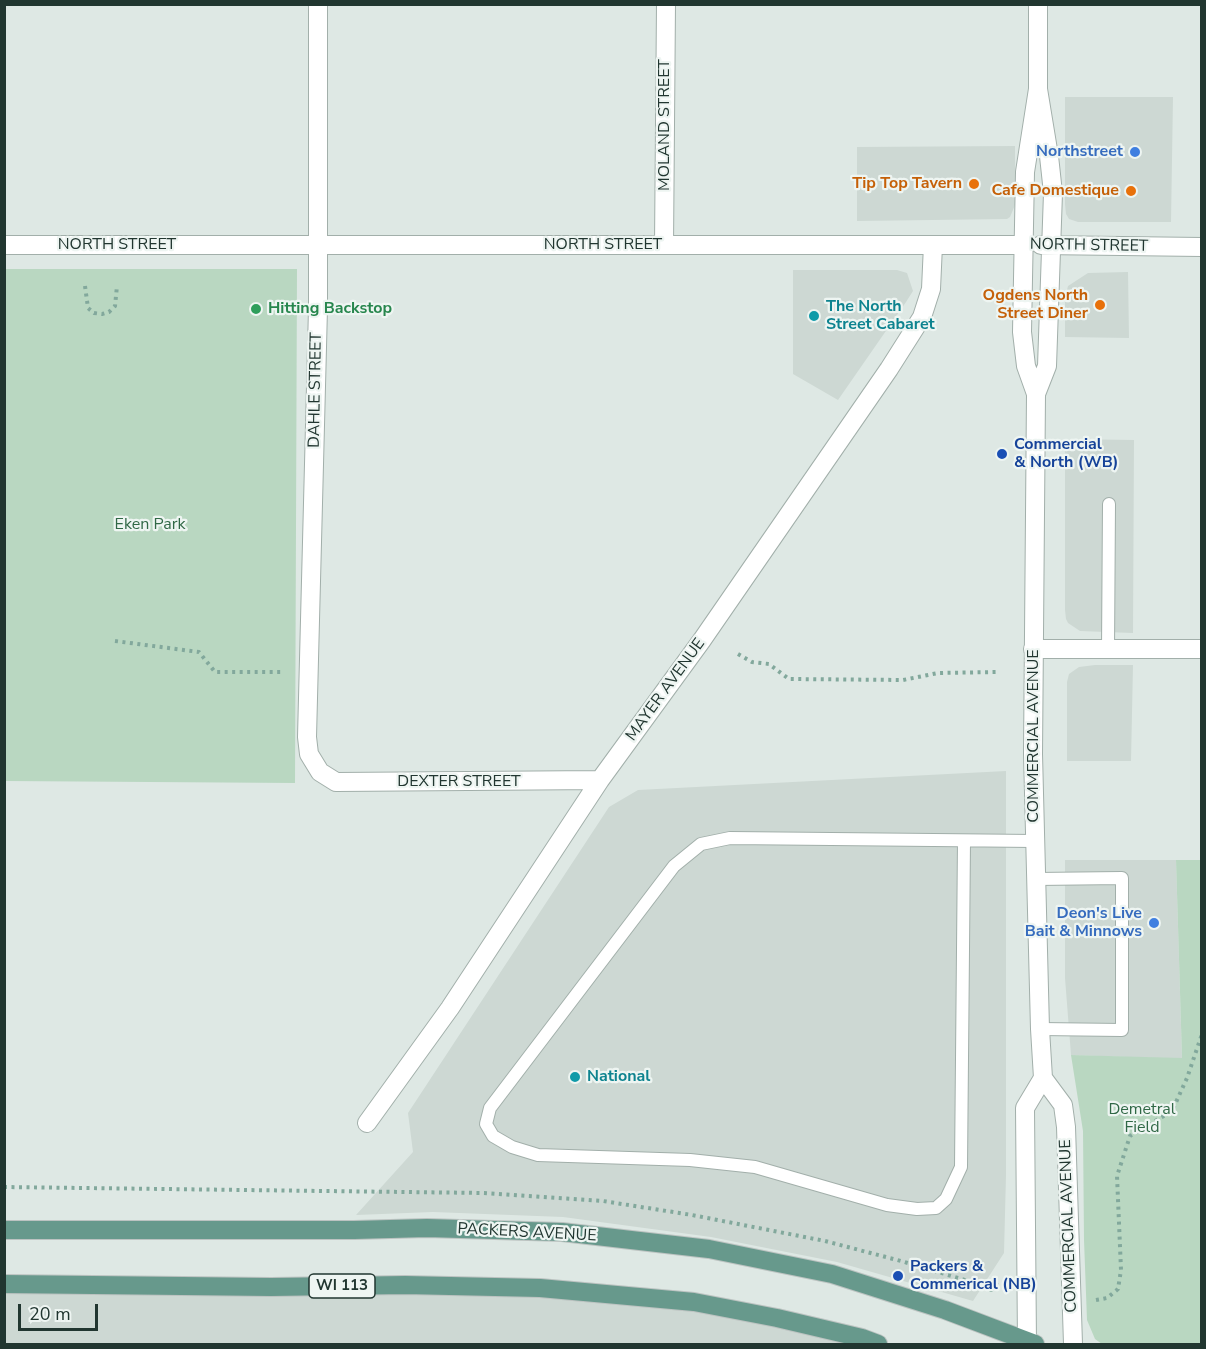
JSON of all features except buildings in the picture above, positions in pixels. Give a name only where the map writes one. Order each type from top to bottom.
[{"type":"main road","name":"PACKERS AVENUE","points":[[4,1230],[427,1228],[562,1232],[709,1249],[832,1274],[945,1310],[1030,1343]]},
{"type":"main road","name":"WI 113","points":[[4,1284],[259,1287],[405,1285],[540,1288],[694,1302],[777,1318],[862,1338],[878,1344]]},
{"type":"street","name":"DAHLE STREET","points":[[318,4],[318,245],[307,737],[309,754],[320,772]]},
{"type":"street","name":"MOLAND STREET","points":[[664,245],[666,4]]},
{"type":"street","name":"COMMERCIAL AVENUE","points":[[1038,4],[1038,89],[1025,172],[1022,332],[1026,366],[1036,394],[1035,841],[1043,1078],[1063,1105],[1066,1127],[1073,1344]]},
{"type":"street","name":"COMMERCIAL AVENUE","points":[[1036,394],[1047,366],[1052,172],[1038,89]]},
{"type":"street","name":"NORTH STREET","points":[[4,244],[1202,247]]},
{"type":"street","name":"MAYER AVENUE","points":[[367,1123],[450,1008],[600,780],[702,640],[890,369],[922,317],[931,290],[933,245]]},
{"type":"street","points":[[1034,649],[1202,649]]},
{"type":"street","name":"DEXTER STREET","points":[[320,772],[328,778],[342,782],[600,780]]},
{"type":"street","points":[[1030,1343],[1025,1108],[1043,1078]]},
{"type":"lane","points":[[1108,649],[1109,504]]},
{"type":"lane","points":[[964,841],[961,1167],[946,1199],[936,1208],[917,1209],[887,1205],[755,1167],[690,1160],[538,1155],[512,1147],[493,1136],[486,1124],[490,1108],[674,866],[701,844],[730,838],[1035,841]]},
{"type":"lane","points":[[1036,879],[1122,878],[1122,1030],[1040,1029]]},
{"type":"path","points":[[85,286],[88,308],[94,313],[102,314],[109,312],[115,306],[117,286]]},
{"type":"path","points":[[115,641],[200,652],[215,672],[282,672]]},
{"type":"path","points":[[738,654],[752,662],[769,664],[789,678],[903,680],[938,673],[997,672]]},
{"type":"path","points":[[1096,1300],[1107,1298],[1118,1289],[1121,1270],[1117,1176],[1130,1136],[1172,1111],[1187,1078],[1202,1034]]},
{"type":"shaded area","points":[[1065,97],[1173,97],[1171,222],[1078,222],[1069,219],[1065,204]]},
{"type":"shaded area","points":[[1015,146],[1015,205],[1007,219],[857,221],[857,147]]},
{"type":"shaded area","points":[[793,270],[897,270],[907,273],[913,291],[838,400],[793,374]]},
{"type":"shaded area","points":[[1128,272],[1129,338],[1065,337],[1065,298],[1068,286],[1088,273]]},
{"type":"shaded area","points":[[1065,439],[1134,440],[1133,633],[1080,631],[1066,619]]},
{"type":"shaded area","points":[[1133,665],[1131,761],[1067,761],[1067,682],[1069,674],[1079,667]]},
{"type":"shaded area","points":[[1006,771],[1004,1253],[973,1301],[837,1262],[711,1237],[563,1217],[433,1212],[356,1215],[413,1152],[408,1113],[609,807],[638,790]]},
{"type":"shaded area","points":[[1065,860],[1176,860],[1182,1059],[1071,1055],[1065,978]]},
{"type":"shaded area","points":[[5,1284],[271,1287],[694,1302],[858,1344],[5,1344]]},
{"type":"green space","name":"Eken Park","points":[[5,269],[297,269],[295,783],[5,781]]},
{"type":"green space","name":"Demetral Field","points":[[1176,860],[1201,860],[1201,1344],[1102,1344],[1095,1339],[1087,1320],[1083,1131],[1071,1055],[1182,1058]]},
{"type":"place","name":"Northstreet","points":[[1135,152]]},
{"type":"place","name":"Tip Top Tavern","points":[[974,184]]},
{"type":"place","name":"Cafe Domestique","points":[[1131,191]]},
{"type":"place","name":"Ogdens North Street Diner","points":[[1100,305]]},
{"type":"place","name":"Hitting Backstop","points":[[256,309]]},
{"type":"place","name":"The North Street Cabaret","points":[[814,316]]},
{"type":"place","name":"Commercial & North (WB)","points":[[1002,454]]},
{"type":"place","name":"Deon's Live Bait & Minnows","points":[[1154,923]]},
{"type":"place","name":"National","points":[[575,1077]]},
{"type":"place","name":"Packers & Commerical (NB)","points":[[898,1276]]}]
